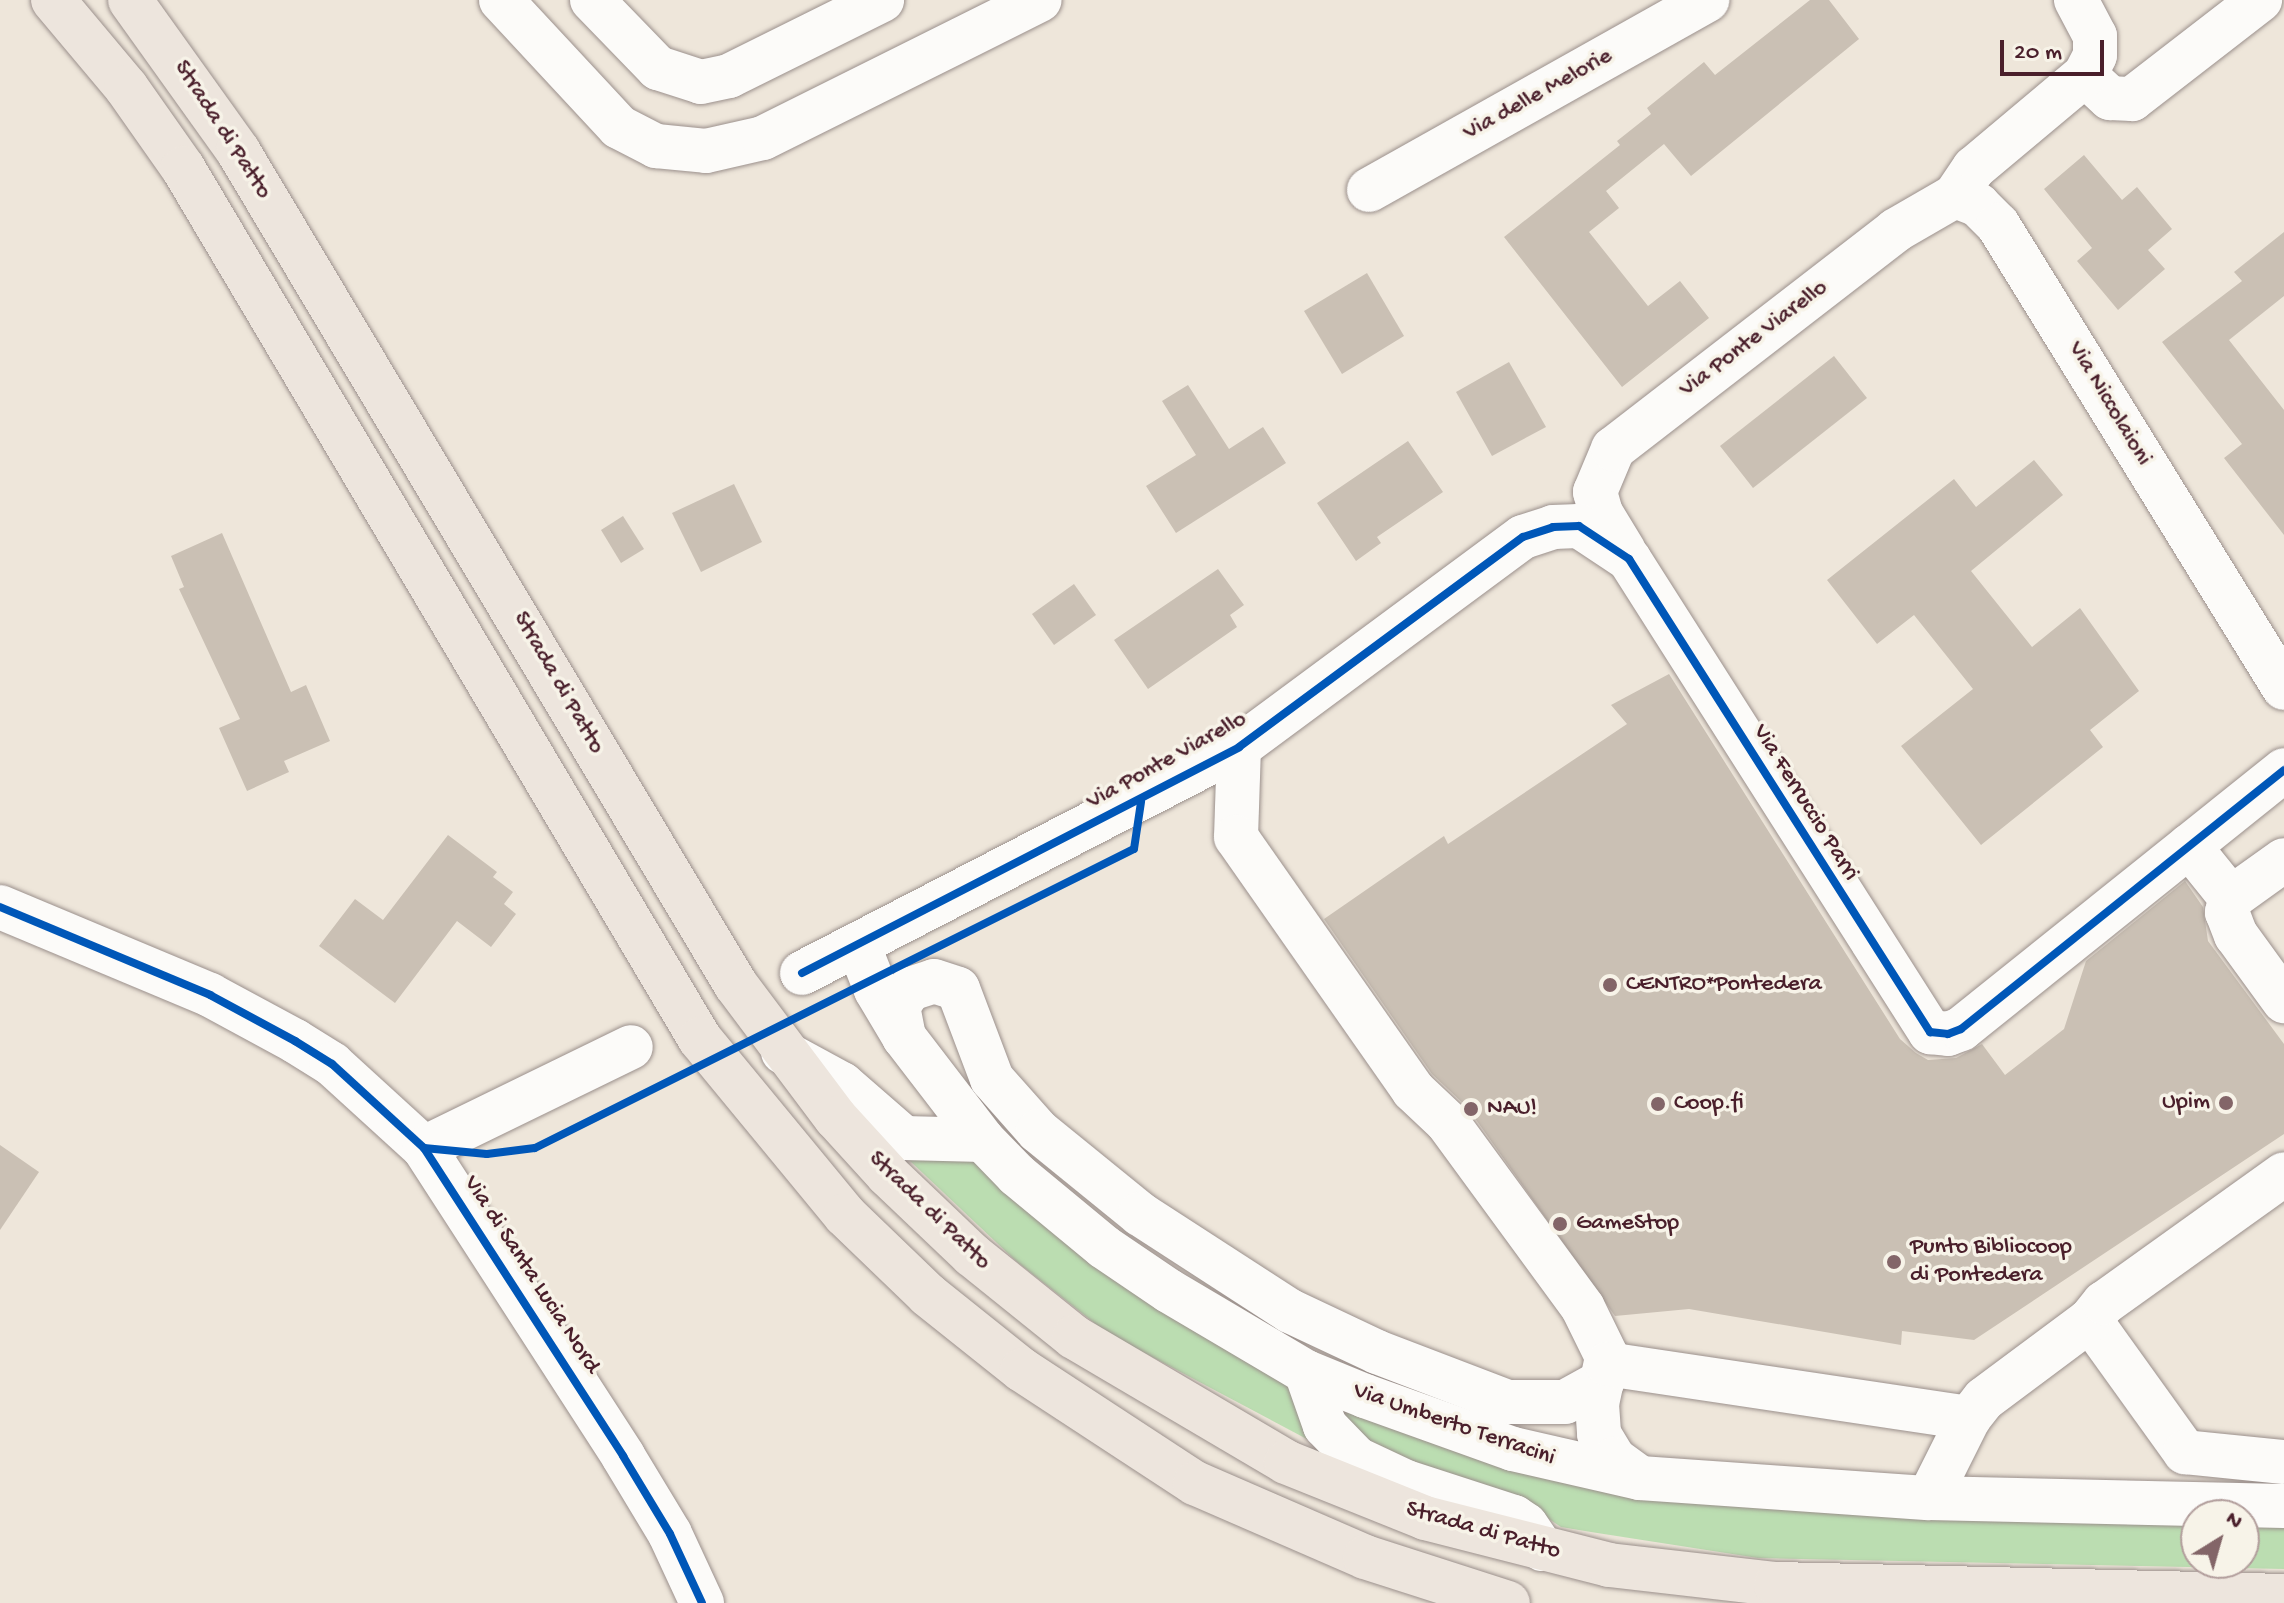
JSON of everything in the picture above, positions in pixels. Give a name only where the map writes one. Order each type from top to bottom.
[{"type":"main road","points":[[53,0],[126,87],[183,168],[700,1039],[845,1215],[928,1295],[1022,1370],[1195,1483],[1365,1557],[1508,1603]]},
{"type":"main road","name":"Strada di Patto","points":[[130,0],[238,151],[736,985],[783,1052],[836,1118],[925,1213],[1074,1337],[1286,1462],[1425,1518],[1609,1565],[1776,1584],[2284,1596]]},
{"type":"street","points":[[501,0],[565,75],[637,138],[676,148],[729,148],[763,138],[1040,0]]},
{"type":"street","points":[[565,75],[605,16],[670,75],[715,80],[882,0]]},
{"type":"street","name":"Via delle Melorie","points":[[1369,190],[1707,0]]},
{"type":"street","points":[[1955,196],[1974,168],[2085,75],[2095,55],[2095,36],[2076,0]]},
{"type":"street","points":[[2085,75],[2110,98],[2132,99],[2260,0]]},
{"type":"street","name":"Via Ponte Viarello","points":[[1613,449],[1896,230],[1955,196]]},
{"type":"street","name":"Via Niccolaioni","points":[[1955,196],[1978,205],[1998,225],[2284,688]]},
{"type":"street","name":"Via Ferruccio Parri","points":[[1613,449],[1597,479],[1596,504],[1930,1032],[1961,1029],[2284,770]]},
{"type":"street","name":"Via Ferruccio Parri","points":[[1523,537],[1579,526],[1629,559]]},
{"type":"street","name":"Via Ponte Viarello","points":[[802,973],[1239,747],[1523,537]]},
{"type":"street","points":[[1239,747],[1236,837],[1413,1090],[1447,1122],[1549,1258],[1601,1338],[1605,1372],[1596,1419],[1599,1434],[1614,1459],[1640,1478]]},
{"type":"street","points":[[2189,846],[2231,898]]},
{"type":"street","points":[[2284,860],[2231,898],[2227,912],[2236,935],[2284,1001]]},
{"type":"street","name":"Via di Santa Lucia Nord","points":[[0,907],[210,995],[295,1041],[332,1064],[424,1148],[639,1482],[688,1568],[702,1603]]},
{"type":"street","name":"Via Umberto Terracini","points":[[858,944],[876,990],[904,1037],[983,1140],[1104,1247],[1306,1372],[1513,1449],[1640,1478],[1929,1498],[2284,1506]]},
{"type":"street","points":[[904,1037],[898,1006],[910,989],[934,981],[958,989],[992,1079],[1038,1131],[1140,1214],[1290,1311],[1377,1352],[1508,1402],[1565,1402],[1605,1372],[1969,1418]]},
{"type":"street","points":[[424,1148],[631,1047]]},
{"type":"street","points":[[783,1052],[842,1084],[904,1138],[983,1140]]},
{"type":"street","points":[[1929,1498],[1969,1418],[1991,1393],[2090,1320],[2101,1305],[2284,1174]]},
{"type":"street","points":[[2090,1320],[2185,1452],[2284,1462]]},
{"type":"street","points":[[1306,1372],[1319,1413],[1347,1451],[1406,1482],[1514,1517],[1526,1525],[1542,1549]]},
{"type":"green space","points":[[975,1155],[1285,1378],[1318,1445],[1107,1333],[1016,1261],[909,1160]]},
{"type":"green space","points":[[1329,1398],[1406,1430],[2180,1517],[2180,1567],[1758,1558],[1561,1527],[1531,1507],[1366,1448]]},
{"type":"green space","points":[[2260,1519],[2284,1520],[2284,1569],[2260,1568]]},
{"type":"building","points":[[1810,0],[1829,0],[1859,39],[1691,176],[1664,144],[1606,191],[1619,208],[1589,232],[1648,306],[1680,281],[1709,318],[1622,387],[1504,237],[1620,145],[1617,141],[1651,114],[1647,108],[1704,62],[1715,75]]},
{"type":"building","points":[[2084,155],[2122,200],[2137,187],[2172,229],[2148,250],[2165,269],[2118,310],[2077,261],[2092,248],[2044,189]]},
{"type":"building","points":[[2284,232],[2284,296],[2229,340],[2284,410],[2284,535],[2224,458],[2242,444],[2162,342],[2242,281],[2234,272]]},
{"type":"building","points":[[1367,273],[1404,336],[1342,374],[1304,311]]},
{"type":"building","points":[[1834,356],[1867,398],[1753,488],[1720,446]]},
{"type":"building","points":[[1509,362],[1546,427],[1492,456],[1456,392]]},
{"type":"building","points":[[1188,385],[1229,449],[1263,427],[1286,463],[1176,533],[1146,486],[1196,455],[1162,401]]},
{"type":"building","points":[[1408,441],[1443,492],[1377,537],[1381,543],[1356,561],[1317,503]]},
{"type":"building","points":[[2034,460],[2063,495],[1971,571],[2032,647],[2080,608],[2139,691],[2090,730],[2103,747],[1981,845],[1901,746],[1973,689],[1914,615],[1877,644],[1827,580],[1954,479],[1976,507]]},
{"type":"building","points":[[734,484],[762,542],[701,572],[672,513]]},
{"type":"building","points":[[623,516],[644,549],[621,563],[601,530]]},
{"type":"building","points":[[222,533],[291,692],[306,685],[330,741],[284,761],[289,772],[247,791],[219,728],[240,719],[179,589],[184,587],[171,556]]},
{"type":"building","points":[[1218,569],[1244,605],[1230,615],[1237,627],[1148,689],[1114,640]]},
{"type":"building","points":[[1074,584],[1096,615],[1054,645],[1032,614]]},
{"type":"building","name":"CENTRO*Pontedera","points":[[1669,674],[1900,1039],[1916,1053],[1928,1060],[1956,1058],[1982,1044],[2005,1075],[2064,1029],[2086,961],[2185,881],[2203,907],[2208,941],[2284,1044],[2284,1134],[1974,1340],[1902,1331],[1901,1345],[1689,1309],[1615,1316],[1467,1107],[1432,1074],[1324,919],[1444,836],[1448,844],[1627,724],[1611,705]]},
{"type":"building","points":[[448,835],[497,872],[493,877],[513,892],[504,904],[516,914],[491,947],[457,921],[395,1003],[319,946],[355,899],[383,920]]},
{"type":"building","points":[[0,1145],[39,1172],[0,1230]]},
{"type":"cycle path","points":[[802,973],[1239,747],[1523,537],[1553,527],[1579,526],[1629,559],[1930,1032],[1948,1034],[1961,1029],[2284,770]]},
{"type":"cycle path","points":[[424,1148],[487,1154],[535,1148],[1134,849],[1141,802]]},
{"type":"cycle path","points":[[0,907],[210,995],[295,1041],[332,1064],[424,1148],[623,1456],[670,1534],[702,1603]]},
{"type":"place","name":"CENTRO*Pontedera","points":[[1610,985]]},
{"type":"place","name":"Upim","points":[[2226,1103]]},
{"type":"place","name":"Coop.fi","points":[[1658,1104]]},
{"type":"place","name":"NAU!","points":[[1471,1109]]},
{"type":"place","name":"GameStop","points":[[1560,1224]]},
{"type":"place","name":"Punto Bibliocoop di Pontedera","points":[[1894,1262]]}]
